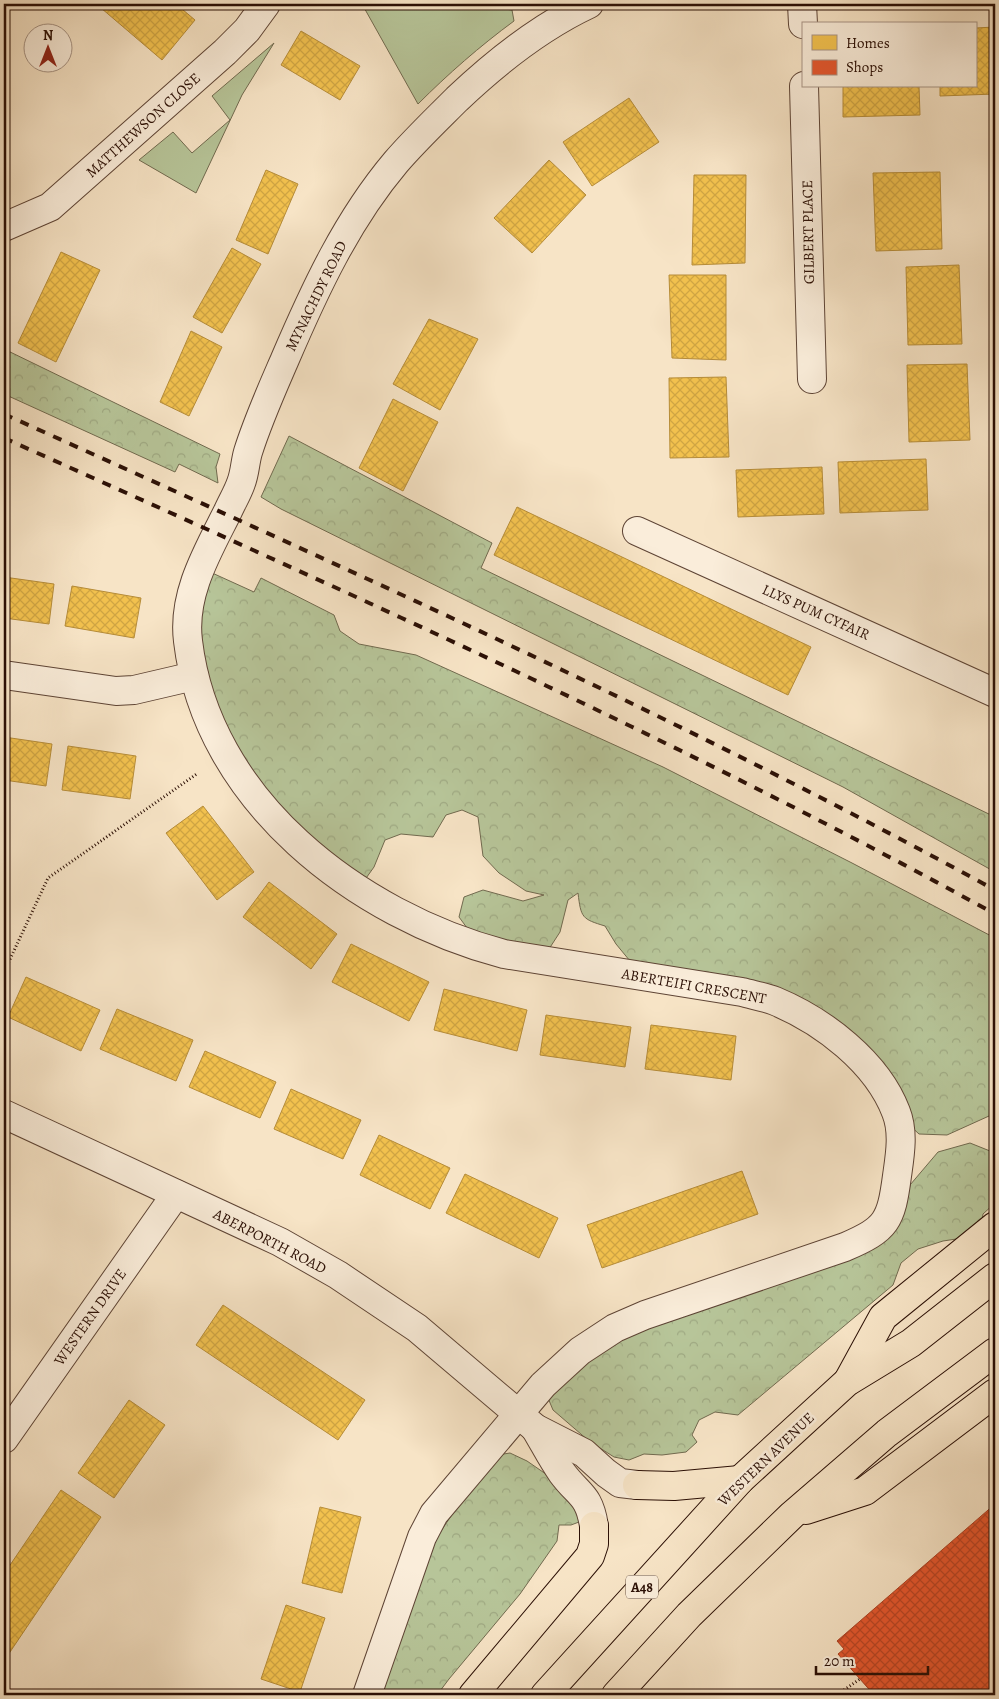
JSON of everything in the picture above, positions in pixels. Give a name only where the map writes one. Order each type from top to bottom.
[{"type":"highway","points":[[847,1382],[882,1317],[995,1226]]},
{"type":"highway","name":"WESTERN AVENUE","points":[[545,1695],[740,1480],[847,1382],[911,1343],[995,1277]]},
{"type":"highway","points":[[616,1695],[689,1615],[792,1515],[887,1433],[995,1352]]},
{"type":"highway","points":[[792,1515],[864,1491],[995,1393]]},
{"type":"highway","points":[[637,1485],[674,1486],[740,1480]]},
{"type":"highway","points":[[473,1695],[590,1556],[594,1544],[594,1526]]},
{"type":"street","name":"MATTHEWSON CLOSE","points":[[4,227],[50,207],[225,52],[247,30],[266,4]]},
{"type":"street","name":"MYNACHDY ROAD","points":[[194,676],[187,638],[188,616],[197,573],[241,483],[248,451],[305,314],[330,262],[355,219],[395,163],[476,82],[518,47],[554,22],[589,4]]},
{"type":"street","points":[[802,4],[803,22]]},
{"type":"street","name":"GILBERT PLACE","points":[[804,88],[812,379]]},
{"type":"street","name":"LLYS PUM CYFAIR","points":[[637,531],[995,693]]},
{"type":"street","points":[[4,675],[116,691],[142,688],[194,676]]},
{"type":"street","name":"ABERTEIFI CRESCENT","points":[[194,676],[202,703],[215,734],[244,783],[265,810],[295,839],[317,860],[347,882],[418,922],[476,947],[504,954],[742,992],[774,1001],[809,1019],[836,1037],[862,1060],[885,1090],[897,1113],[901,1138],[895,1191],[887,1219],[879,1229],[868,1237],[845,1247],[645,1315],[616,1328],[580,1351],[543,1385],[527,1421],[434,1514],[422,1537],[367,1695]]},
{"type":"street","name":"ABERPORTH ROAD","points":[[4,1114],[280,1242],[338,1275],[417,1328],[527,1421],[584,1453],[620,1483],[637,1485]]},
{"type":"street","name":"WESTERN DRIVE","points":[[4,1439],[176,1194]]},
{"type":"street","name":"ABERPORTH ROAD","points":[[527,1421],[563,1474],[584,1496],[592,1511],[594,1526]]},
{"type":"path","points":[[4,972],[48,878],[204,769]]},
{"type":"path","points":[[844,1690],[860,1679]]},
{"type":"green space","points":[[362,4],[468,4],[512,10],[514,21],[464,61],[418,104]]},
{"type":"green space","points":[[274,43],[242,95],[196,193],[139,160],[173,132],[192,153],[230,120],[212,96]]},
{"type":"green space","points":[[4,349],[220,454],[216,467],[218,483],[179,464],[175,472],[4,394]]},
{"type":"green space","points":[[289,436],[492,543],[481,568],[995,817],[995,872],[843,787],[281,509],[261,497]]},
{"type":"green space","points":[[210,572],[254,592],[261,578],[334,615],[340,631],[359,644],[416,655],[663,767],[995,938],[995,1120],[989,1116],[947,1135],[919,1134],[906,1122],[859,1046],[630,961],[616,944],[605,926],[584,916],[580,908],[578,893],[568,900],[560,932],[549,949],[530,954],[470,932],[459,917],[464,897],[483,890],[523,901],[544,895],[526,891],[499,873],[483,856],[478,817],[462,810],[446,815],[433,837],[401,834],[385,840],[374,867],[364,881],[328,858],[248,771],[226,733],[202,661],[201,603]]},
{"type":"green space","points":[[970,1143],[995,1153],[995,1203],[983,1214],[981,1226],[963,1238],[943,1241],[918,1249],[901,1263],[893,1285],[738,1415],[715,1412],[699,1420],[692,1435],[697,1442],[686,1452],[662,1455],[644,1454],[629,1460],[614,1457],[589,1441],[553,1410],[548,1398],[581,1359],[647,1328],[695,1310],[907,1201],[910,1185],[938,1152]]},
{"type":"green space","points":[[510,1453],[527,1461],[556,1481],[577,1507],[579,1522],[571,1525],[559,1525],[557,1541],[520,1594],[437,1695],[375,1695],[435,1540],[491,1456]]},
{"type":"building: Homes","points":[[105,4],[176,4],[195,20],[162,60],[101,8]]},
{"type":"building: Homes","points":[[995,27],[995,94],[940,96],[940,88],[976,88],[976,28]]},
{"type":"building: Homes","points":[[301,31],[360,66],[340,100],[281,65]]},
{"type":"building: Homes","points":[[843,88],[919,88],[920,115],[843,117]]},
{"type":"building: Homes","points":[[629,98],[659,142],[592,186],[563,142]]},
{"type":"building: Homes","points":[[549,160],[586,195],[532,253],[494,218]]},
{"type":"building: Homes","points":[[266,170],[298,184],[268,254],[236,240]]},
{"type":"building: Homes","points":[[940,172],[942,249],[876,251],[873,173]]},
{"type":"building: Homes","points":[[694,175],[746,175],[745,263],[692,265]]},
{"type":"building: Homes","points":[[232,248],[261,264],[222,333],[193,317]]},
{"type":"building: Homes","points":[[61,252],[100,270],[56,362],[18,343]]},
{"type":"building: Homes","points":[[959,265],[962,344],[908,345],[906,267]]},
{"type":"building: Homes","points":[[669,275],[726,275],[726,360],[672,358]]},
{"type":"building: Homes","points":[[429,319],[478,339],[440,410],[393,384]]},
{"type":"building: Homes","points":[[191,331],[222,347],[189,416],[160,402]]},
{"type":"building: Homes","points":[[967,364],[970,440],[909,442],[907,365]]},
{"type":"building: Homes","points":[[726,377],[729,457],[670,458],[669,378]]},
{"type":"building: Homes","points":[[393,399],[438,422],[403,491],[359,468]]},
{"type":"building: Homes","points":[[926,459],[928,510],[840,513],[838,462]]},
{"type":"building: Homes","points":[[822,467],[824,514],[738,517],[736,470]]},
{"type":"building: Homes","points":[[517,507],[811,647],[788,695],[494,555]]},
{"type":"building: Homes","points":[[4,577],[54,584],[49,624],[4,618]]},
{"type":"building: Homes","points":[[72,586],[141,598],[134,638],[65,626]]},
{"type":"building: Homes","points":[[4,737],[52,744],[46,786],[4,780]]},
{"type":"building: Homes","points":[[68,746],[136,756],[130,799],[62,790]]},
{"type":"building: Homes","points":[[203,806],[254,872],[217,900],[166,833]]},
{"type":"building: Homes","points":[[269,882],[337,934],[311,969],[243,917]]},
{"type":"building: Homes","points":[[351,944],[429,982],[409,1021],[332,982]]},
{"type":"building: Homes","points":[[26,977],[100,1010],[81,1051],[8,1017]]},
{"type":"building: Homes","points":[[444,989],[527,1010],[517,1051],[434,1030]]},
{"type":"building: Homes","points":[[117,1009],[193,1040],[176,1081],[100,1049]]},
{"type":"building: Homes","points":[[546,1015],[631,1027],[625,1067],[540,1055]]},
{"type":"building: Homes","points":[[651,1025],[736,1036],[731,1080],[645,1069]]},
{"type":"building: Homes","points":[[205,1051],[276,1082],[260,1118],[189,1087]]},
{"type":"building: Homes","points":[[291,1089],[361,1120],[343,1159],[274,1129]]},
{"type":"building: Homes","points":[[379,1135],[450,1168],[430,1209],[360,1175]]},
{"type":"building: Homes","points":[[742,1171],[758,1214],[602,1268],[587,1225]]},
{"type":"building: Homes","points":[[465,1174],[558,1218],[539,1258],[446,1213]]},
{"type":"building: Homes","points":[[223,1305],[365,1400],[338,1440],[196,1345]]},
{"type":"building: Homes","points":[[129,1400],[165,1425],[114,1498],[78,1473]]},
{"type":"building: Homes","points":[[61,1490],[101,1517],[8,1655],[4,1652],[4,1574]]},
{"type":"building: Homes","points":[[320,1507],[361,1517],[342,1593],[302,1583]]},
{"type":"building: Homes","points":[[286,1605],[325,1618],[300,1692],[261,1679]]},
{"type":"building: Shops","points":[[995,1504],[995,1695],[874,1695],[838,1654],[844,1649],[837,1641]]},
{"type":"railway","points":[[4,414],[255,527],[628,702],[874,825],[995,890]]},
{"type":"railway","points":[[4,438],[380,608],[628,725],[752,786],[995,914]]}]
